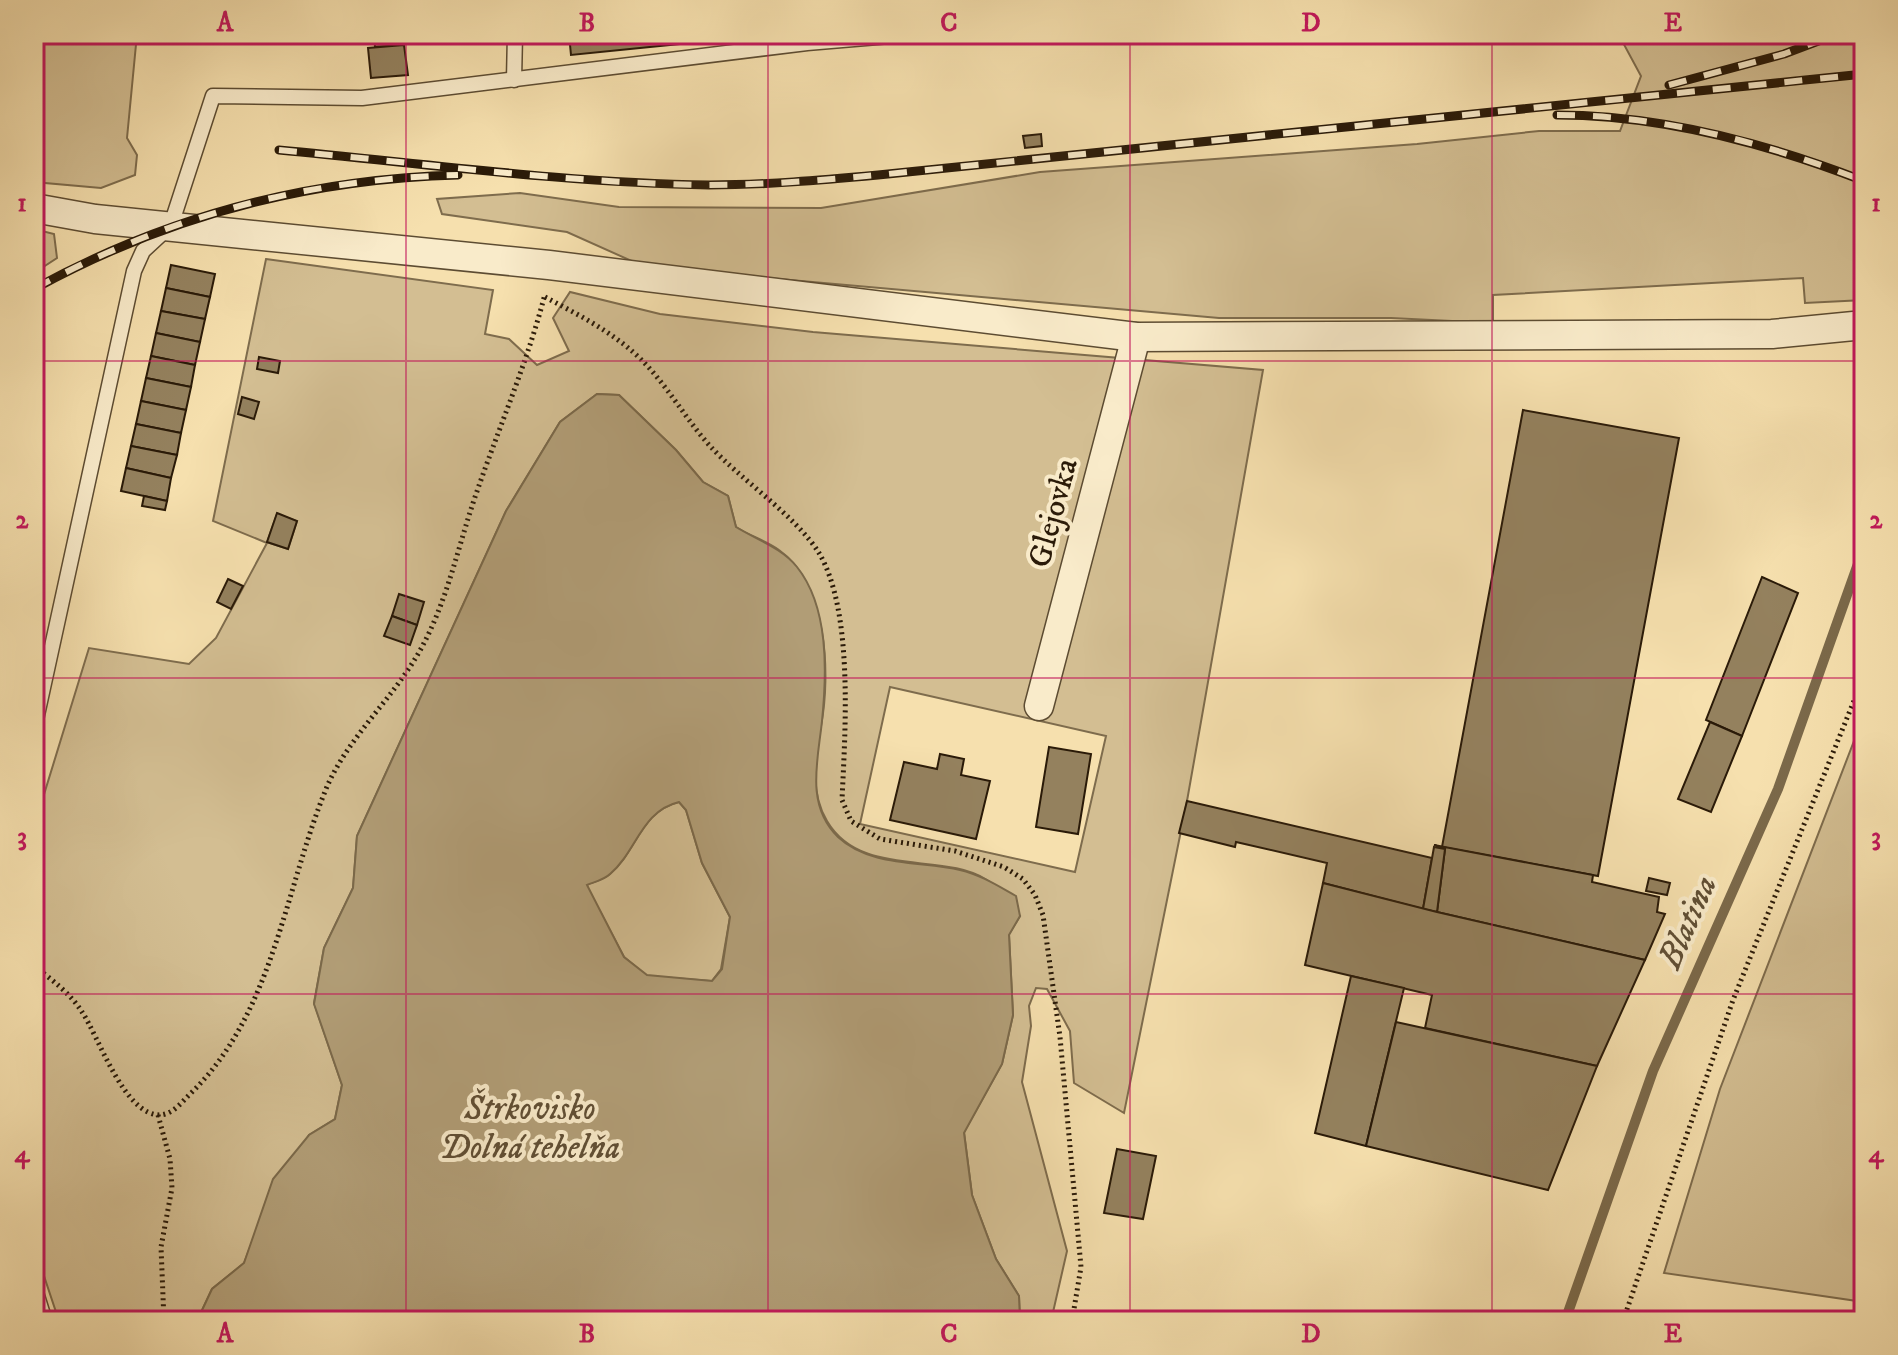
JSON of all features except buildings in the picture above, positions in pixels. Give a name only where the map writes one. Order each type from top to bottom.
[{"type":"street","points":[[34,208],[95,219],[549,265],[1136,337],[1772,334],[1864,325]]},
{"type":"street","name":"Glejovka","points":[[1039,706],[1136,337]]},
{"type":"lane","points":[[514,80],[515,34]]},
{"type":"lane","points":[[34,729],[134,271],[143,251],[171,225],[213,96],[362,98],[806,39],[913,34]]},
{"type":"lane","points":[[34,1286],[45,1321]]},
{"type":"path","points":[[34,966],[81,1010],[125,1091],[139,1107],[158,1115],[173,1111],[207,1079],[238,1037],[262,984],[327,786],[415,658],[448,588],[472,505],[545,297],[549,265]]},
{"type":"path","points":[[545,297],[583,317],[633,352],[666,388],[710,446],[819,553],[834,593],[843,645],[842,800],[851,821],[880,839],[955,851],[1004,867],[1023,879],[1035,895],[1043,915],[1060,1037],[1081,1267],[1072,1321]]},
{"type":"path","points":[[1623,1321],[1733,1000],[1864,676]]},
{"type":"path","points":[[158,1115],[170,1159],[172,1188],[161,1247],[164,1321]]},
{"type":"shaded area","points":[[34,34],[137,34],[127,138],[137,155],[135,175],[101,188],[34,182]]},
{"type":"shaded area","points":[[1630,34],[1864,34],[1864,300],[1805,303],[1803,278],[1493,295],[1493,323],[1391,318],[1219,318],[645,267],[567,232],[442,214],[437,199],[520,193],[619,207],[821,208],[1040,172],[1417,144],[1539,131],[1620,131],[1641,76],[1621,39]]},
{"type":"shaded area","points":[[34,229],[54,234],[57,258],[34,273]]},
{"type":"shaded area","points":[[266,259],[493,290],[485,334],[509,339],[537,365],[569,351],[553,318],[570,292],[660,314],[813,332],[1263,370],[1187,801],[1124,1113],[1074,1083],[1070,1031],[1047,989],[1036,988],[1029,1006],[1031,1026],[1022,1082],[1067,1251],[1051,1321],[1020,1321],[1019,1296],[996,1259],[972,1195],[964,1132],[1002,1064],[1013,1015],[1009,934],[1020,916],[987,880],[948,867],[881,858],[860,851],[842,839],[827,821],[821,810],[815,774],[824,705],[825,656],[816,607],[807,584],[795,565],[779,550],[736,527],[728,496],[703,482],[676,450],[619,395],[597,394],[560,422],[506,511],[357,836],[353,888],[324,948],[314,1003],[342,1085],[335,1119],[309,1135],[259,1224],[244,1263],[212,1289],[197,1321],[59,1321],[34,1246],[34,827],[89,648],[189,664],[216,638],[267,543],[213,521]],"holes":[[[277,514],[297,521],[288,549],[267,542]],[[890,687],[1106,736],[1075,872],[860,824]]]},
{"type":"shaded area","points":[[1864,715],[1864,1302],[1664,1273],[1720,1089]]},
{"type":"shaded area","points":[[679,802],[686,810],[702,863],[730,917],[721,969],[712,981],[647,976],[624,957],[586,885],[610,874],[656,814]]},
{"type":"water","name":"Štrkovisko Dolná tehelňa","points":[[597,394],[619,395],[676,450],[703,482],[728,496],[736,527],[777,549],[797,567],[815,601],[820,620],[825,661],[817,797],[821,811],[838,837],[865,854],[968,872],[1016,896],[1020,916],[1009,935],[1013,1015],[1002,1064],[964,1133],[972,1195],[996,1259],[1019,1296],[1020,1321],[197,1321],[212,1289],[244,1263],[273,1179],[309,1135],[335,1119],[342,1085],[314,1004],[324,948],[353,888],[357,836],[506,511],[560,422]],"holes":[[[679,802],[686,810],[702,863],[730,917],[722,969],[712,981],[647,975],[624,957],[587,885],[605,878],[619,865],[656,814]]]},
{"type":"waterway","name":"Blatina","points":[[1565,1321],[1653,1071],[1778,789],[1864,547]]},
{"type":"railway","points":[[1669,85],[1784,54],[1837,34]]},
{"type":"railway","points":[[279,150],[601,181],[709,185],[772,183],[878,175],[1864,74]]},
{"type":"railway","points":[[1557,115],[1635,120],[1713,134],[1751,143],[1864,181]]},
{"type":"railway","points":[[34,289],[135,241],[239,206],[346,184],[458,175]]}]
